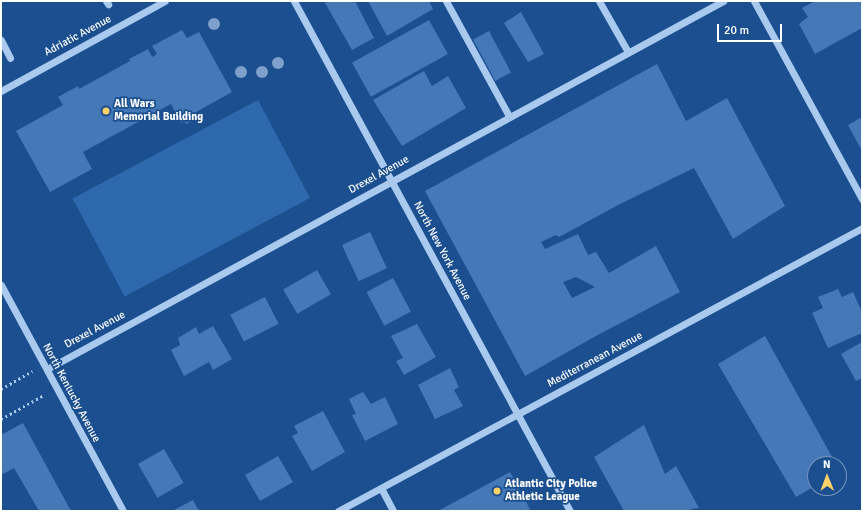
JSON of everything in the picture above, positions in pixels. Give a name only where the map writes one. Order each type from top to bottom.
[{"type":"street","name":"Adriatic Avenue","points":[[1,90],[165,1]]},
{"type":"street","name":"North New York Avenue","points":[[294,1],[570,511]]},
{"type":"street","points":[[446,1],[509,116]]},
{"type":"street","points":[[599,1],[628,52]]},
{"type":"street","name":"Drexel Avenue","points":[[45,366],[391,182],[509,116],[723,1]]},
{"type":"street","points":[[754,1],[862,199]]},
{"type":"street","points":[[1,40],[10,58]]},
{"type":"street","name":"Mediterranean Avenue","points":[[338,511],[862,228]]},
{"type":"street","name":"North Kentucky Avenue","points":[[1,285],[123,511]]},
{"type":"street","points":[[381,488],[393,511]]},
{"type":"path","points":[[1,389],[45,366]]},
{"type":"path","points":[[1,418],[56,388]]},
{"type":"shaded area","points":[[258,100],[310,198],[125,297],[73,199]]},
{"type":"building","points":[[324,1],[355,1],[374,38],[352,50]]},
{"type":"building","points":[[368,1],[429,1],[433,9],[387,36]]},
{"type":"building","points":[[815,1],[862,1],[862,28],[815,54],[799,24],[808,17],[802,8]]},
{"type":"building","points":[[521,12],[544,54],[528,62],[504,23]]},
{"type":"building","points":[[429,20],[448,54],[371,97],[352,63]]},
{"type":"building","name":"All Wars Memorial Building","points":[[182,30],[187,38],[199,32],[232,92],[189,116],[192,121],[186,124],[184,121],[181,123],[171,104],[83,152],[92,169],[50,192],[16,131],[63,105],[58,97],[78,86],[79,89],[130,61],[129,59],[148,49],[152,57],[157,54],[152,46]]},
{"type":"building","points":[[489,31],[511,72],[495,81],[473,39]]},
{"type":"building","points":[[657,64],[686,121],[727,98],[785,206],[733,239],[694,168],[620,204],[559,237],[556,235],[541,242],[545,249],[578,234],[588,255],[596,252],[609,273],[656,246],[680,292],[594,337],[525,376],[425,191]],"holes":[[[576,277],[595,287],[572,298],[563,282]]]},
{"type":"building","points":[[424,71],[432,86],[448,76],[466,108],[402,146],[373,100]]},
{"type":"building","points":[[862,117],[862,151],[848,125]]},
{"type":"building","points":[[370,232],[387,268],[359,281],[342,245]]},
{"type":"building","points":[[317,270],[331,294],[297,314],[283,290]]},
{"type":"building","points":[[393,278],[411,312],[384,326],[367,292]]},
{"type":"building","points":[[838,289],[842,297],[853,292],[862,312],[862,333],[828,348],[812,313],[823,308],[818,297]]},
{"type":"building","points":[[265,297],[279,324],[244,341],[230,315]]},
{"type":"building","points":[[417,324],[436,357],[404,375],[396,361],[403,358],[391,336]]},
{"type":"building","points":[[213,326],[232,359],[213,370],[209,362],[184,376],[171,350],[180,345],[178,338],[196,327],[199,334]]},
{"type":"building","points":[[765,336],[832,456],[807,456],[807,491],[796,497],[718,364]]},
{"type":"building","points":[[862,342],[862,378],[856,381],[841,354]]},
{"type":"building","points":[[450,368],[459,387],[454,390],[463,406],[435,419],[418,385]]},
{"type":"building","points":[[363,392],[371,404],[385,397],[398,424],[365,441],[352,415],[356,414],[349,399]]},
{"type":"building","points":[[323,411],[345,452],[312,471],[292,436],[298,433],[294,426]]},
{"type":"building","points":[[23,423],[71,511],[39,511],[14,468],[1,475],[1,435]]},
{"type":"building","points":[[644,425],[665,474],[676,466],[699,508],[691,509],[692,511],[624,511],[594,457]]},
{"type":"building","points":[[164,449],[184,483],[158,498],[138,464]]},
{"type":"building","points":[[278,456],[293,482],[260,501],[245,475]]},
{"type":"building","name":"Atlantic City Police Athletic League","points":[[510,472],[531,511],[438,511]]},
{"type":"building","points":[[193,500],[199,511],[172,511]]},
{"type":"place","name":"All Wars Memorial Building","points":[[106,111]]},
{"type":"place","name":"Atlantic City Police Athletic League","points":[[497,491]]}]
